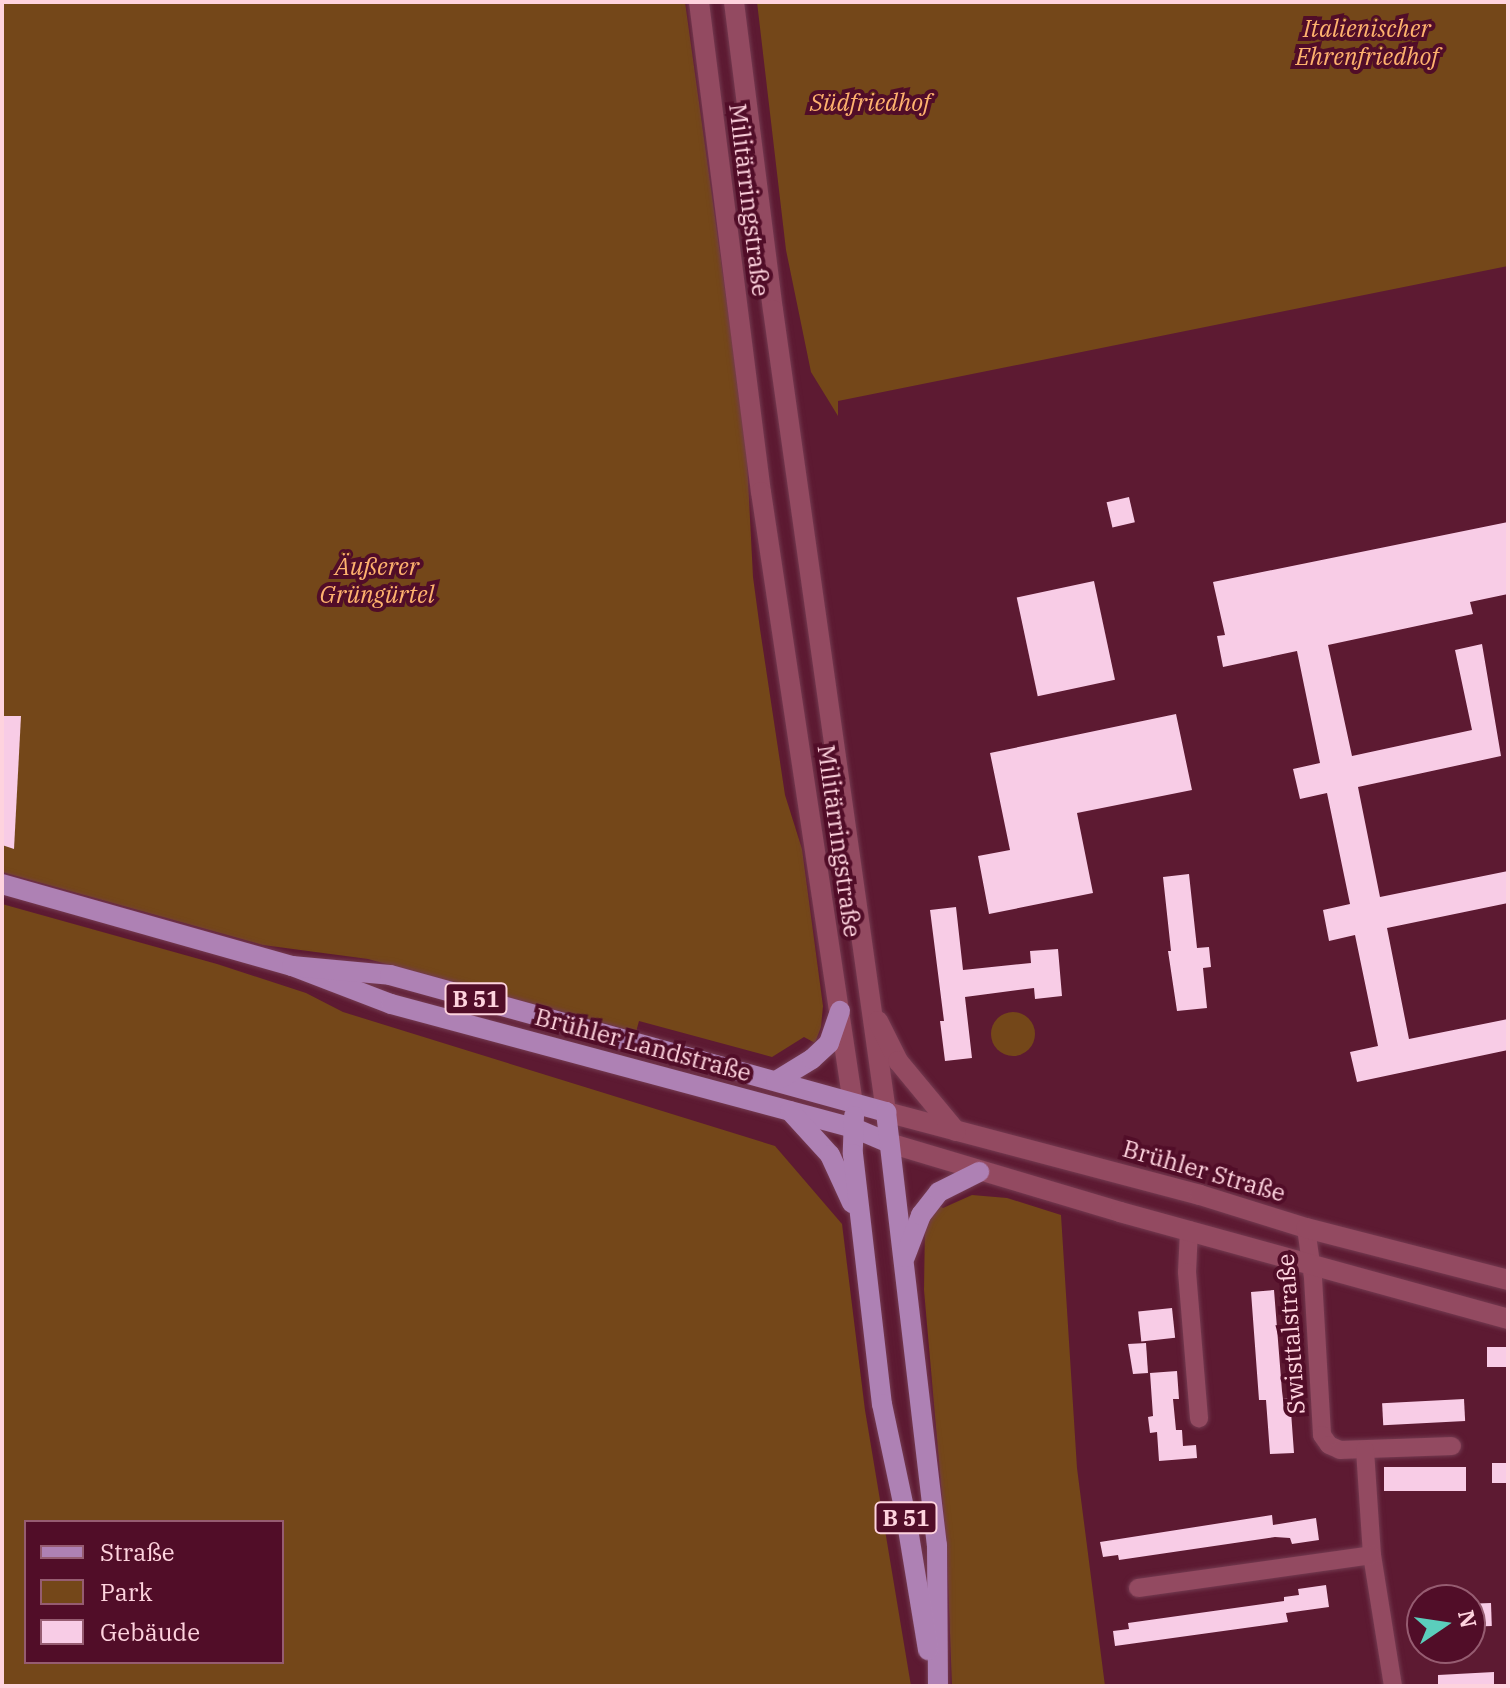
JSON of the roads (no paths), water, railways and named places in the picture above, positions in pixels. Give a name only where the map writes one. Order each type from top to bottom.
[{"type":"main road","name":"Militärringstraße","points":[[699,2],[761,492],[853,1104],[853,1154],[882,1404],[936,1686]]},
{"type":"main road","name":"Militärringstraße","points":[[734,2],[773,310],[904,1260],[937,1545],[936,1686]]},
{"type":"main road","name":"Brühler Landstraße","points":[[2,884],[292,966],[391,1004],[854,1128],[889,1143]]},
{"type":"main road","name":"Brühler Landstraße","points":[[292,966],[390,975],[886,1112]]},
{"type":"main road","points":[[871,1007],[898,1061],[956,1131]]},
{"type":"main road","points":[[776,1081],[812,1059],[829,1043],[840,1011]]},
{"type":"main road","name":"B 51","points":[[790,1111],[830,1155],[861,1223]]},
{"type":"main road","name":"Brühler Straße","points":[[886,1112],[1200,1195],[1306,1228],[1508,1280]]},
{"type":"main road","points":[[889,1143],[979,1172],[1508,1319]]},
{"type":"main road","name":"B 51","points":[[904,1260],[921,1215],[939,1192],[979,1172]]},
{"type":"main road","points":[[1189,1230],[1200,1195]]},
{"type":"street","name":"Swisttalstraße","points":[[1306,1228],[1322,1435],[1329,1445],[1340,1450],[1452,1446]]},
{"type":"street","points":[[1189,1230],[1187,1272],[1199,1419]]},
{"type":"street","points":[[1365,1450],[1372,1555],[1393,1686]]},
{"type":"street","points":[[1138,1588],[1372,1555]]},
{"type":"park label","name":"Italienischer Ehrenfriedhof","points":[[1367,43]]},
{"type":"park label","name":"Südfriedhof","points":[[870,103]]},
{"type":"park label","name":"Äußerer Grüngürtel","points":[[377,581]]}]
